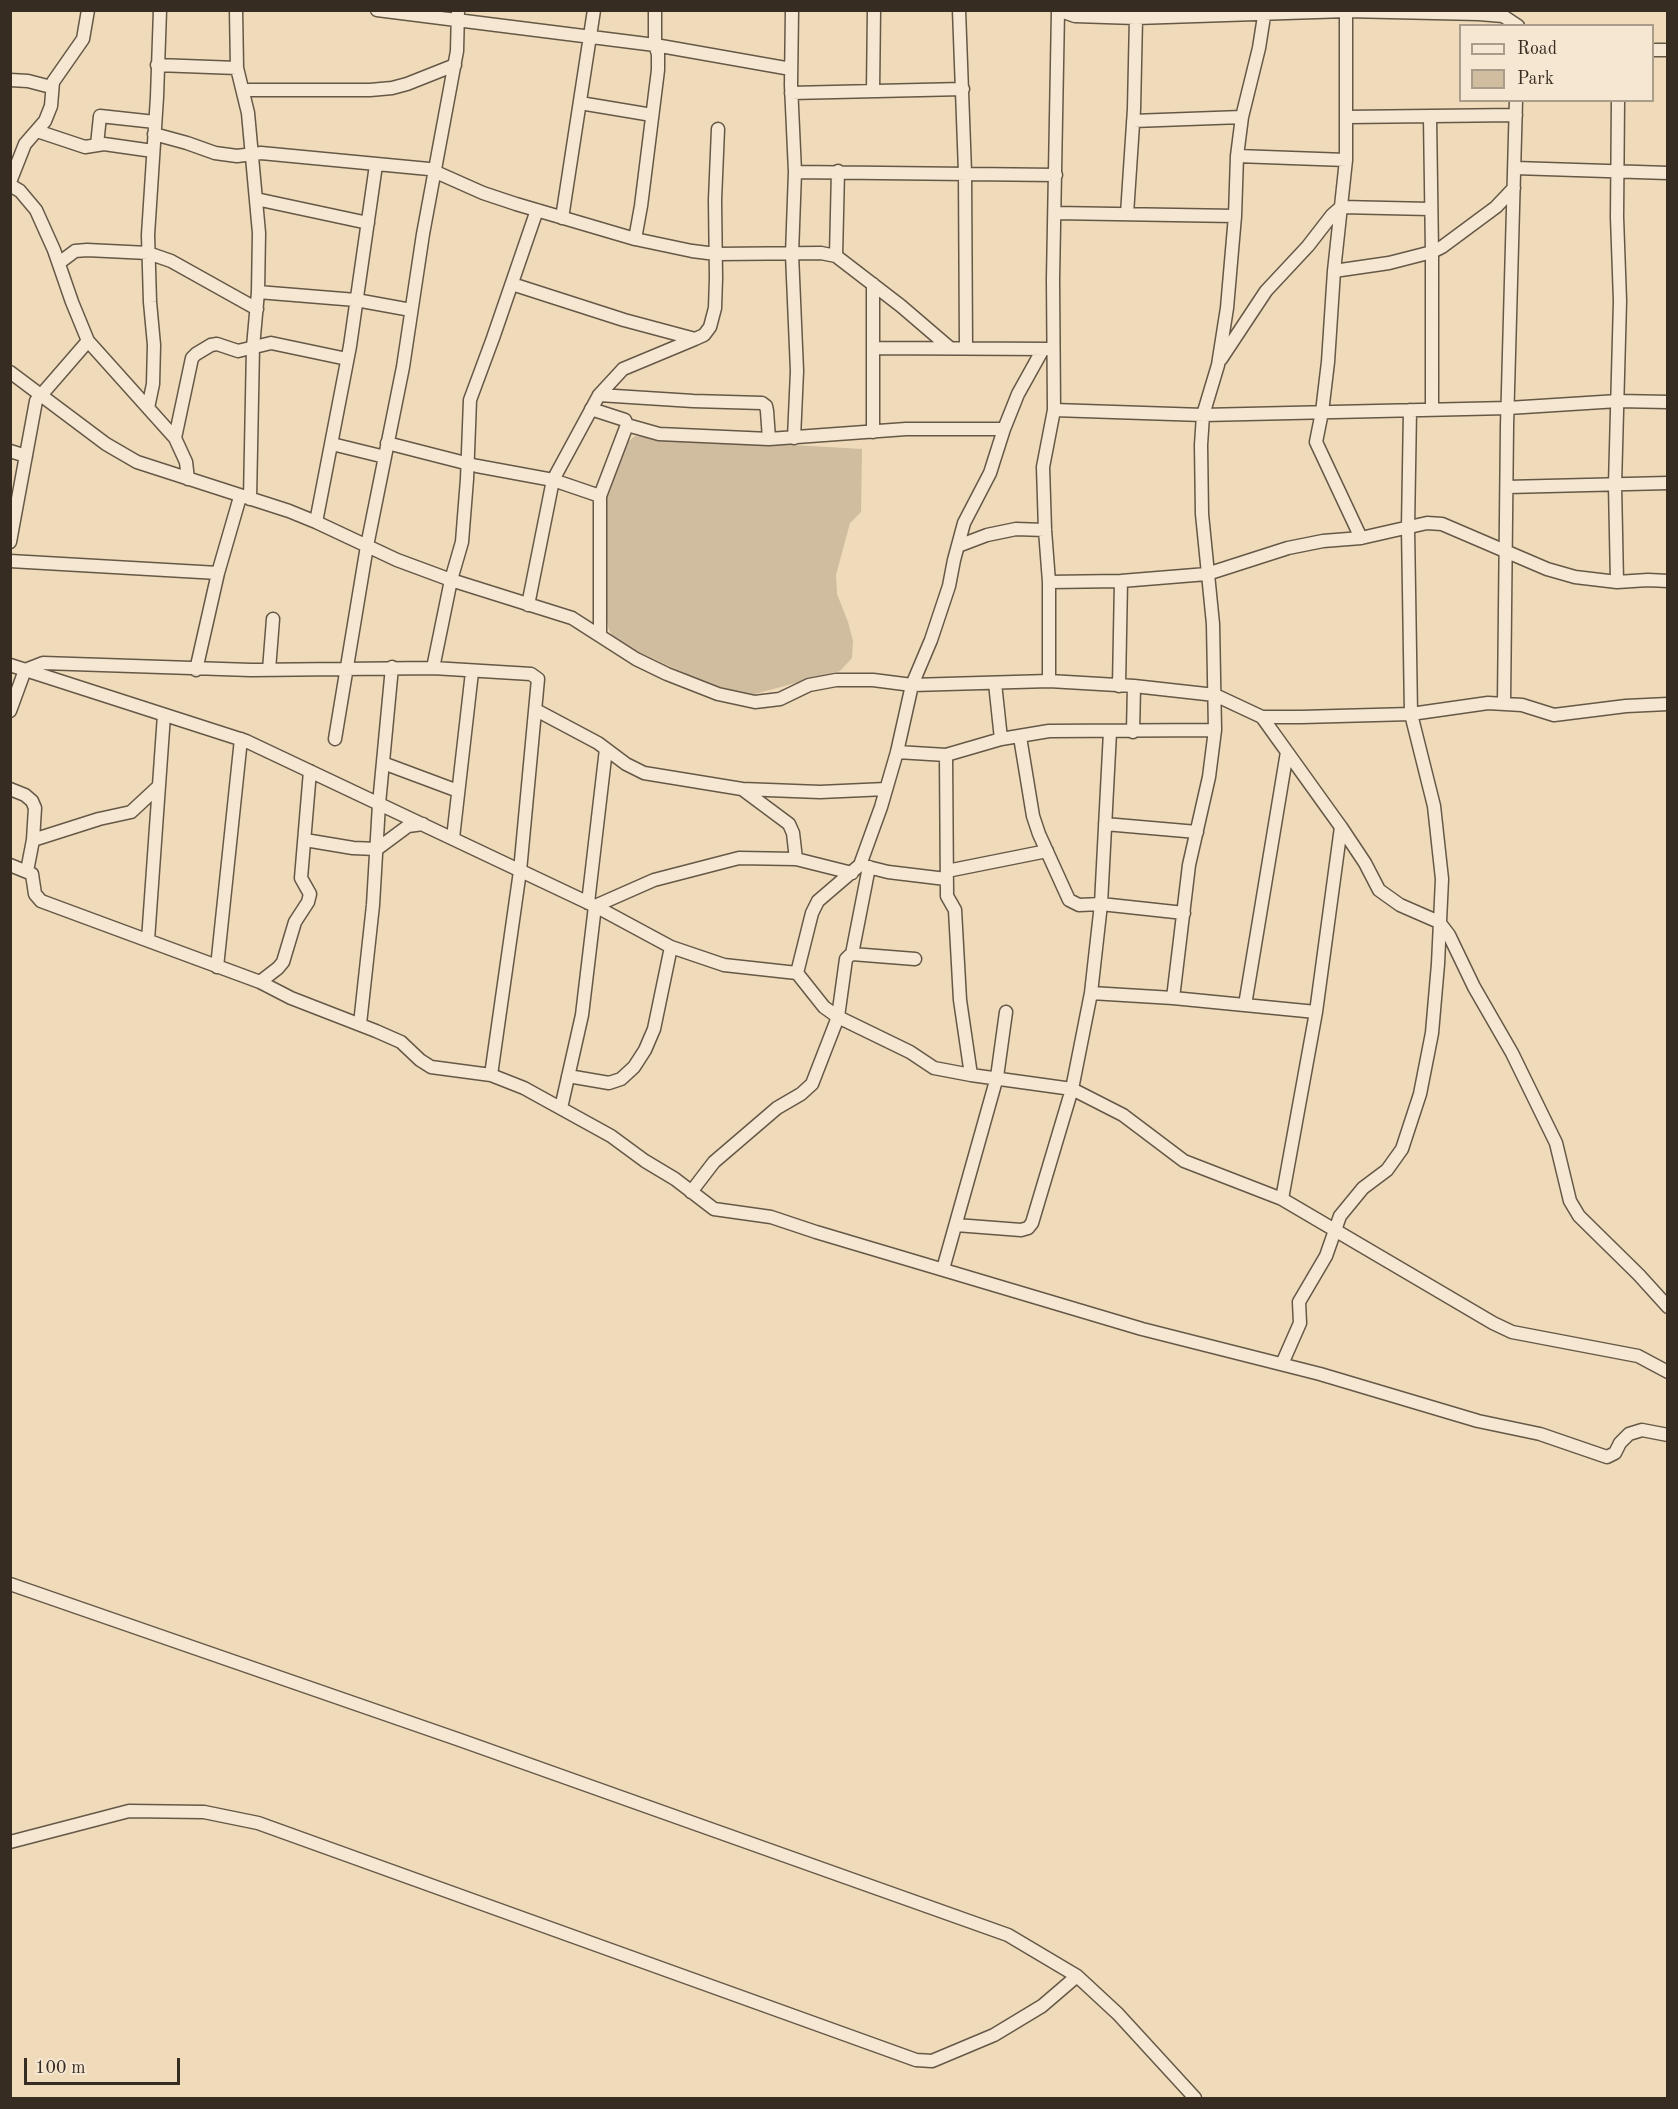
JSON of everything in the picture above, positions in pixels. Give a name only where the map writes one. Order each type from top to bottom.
[{"type":"street","points":[[88,10],[83,39],[57,74],[51,87],[53,96],[45,121],[25,144],[10,184],[20,190],[36,210],[59,263],[88,341],[175,438],[186,462],[188,479]]},
{"type":"street","points":[[148,408],[153,384],[154,345],[148,253],[160,10]]},
{"type":"street","points":[[196,670],[218,573],[245,498],[257,309],[259,232],[248,113],[237,68],[236,10]]},
{"type":"street","points":[[377,10],[459,15],[591,38],[655,45],[791,69]]},
{"type":"street","points":[[562,218],[594,10]]},
{"type":"street","points":[[635,239],[658,70],[658,54],[655,45],[656,10]]},
{"type":"street","points":[[792,10],[791,93],[795,172],[792,254],[797,371],[794,438]]},
{"type":"street","points":[[873,91],[874,10]]},
{"type":"street","points":[[959,10],[965,172],[966,348]]},
{"type":"street","points":[[1049,681],[1049,582],[1043,467],[1054,410],[1048,349],[1055,213],[1058,11],[1075,16],[1136,18],[1265,12],[1398,11],[1503,14],[1517,24]]},
{"type":"street","points":[[1346,11],[1346,160],[1334,271],[1328,362],[1316,442],[1361,538]]},
{"type":"street","points":[[1173,998],[1189,865],[1209,777],[1215,730],[1214,624],[1202,514],[1203,415],[1218,365],[1227,308],[1235,216],[1237,156],[1242,117],[1265,12]]},
{"type":"street","points":[[335,740],[367,546],[403,367],[423,234],[455,65],[459,15]]},
{"type":"street","points":[[1127,214],[1136,18]]},
{"type":"street","points":[[157,65],[237,68]]},
{"type":"street","points":[[243,90],[392,88],[455,65]]},
{"type":"street","points":[[10,80],[28,81],[51,87]]},
{"type":"street","points":[[791,93],[963,89]]},
{"type":"street","points":[[1504,703],[1506,487],[1516,102]]},
{"type":"street","points":[[1617,582],[1615,485],[1620,301],[1618,102]]},
{"type":"street","points":[[580,103],[652,115]]},
{"type":"street","points":[[1347,117],[1516,115]]},
{"type":"street","points":[[97,145],[100,116],[155,128],[215,153],[245,157],[261,153],[436,171],[483,193],[562,218],[635,239],[692,251],[716,254],[822,253],[836,256],[950,348]]},
{"type":"street","points":[[1133,121],[1242,117]]},
{"type":"street","points":[[1430,117],[1432,409]]},
{"type":"street","points":[[528,606],[553,480],[599,395],[623,369],[695,339],[710,327],[715,308],[715,200],[718,129]]},
{"type":"street","points":[[37,131],[85,147],[113,144],[153,151]]},
{"type":"street","points":[[10,144],[20,159]]},
{"type":"street","points":[[1237,156],[1346,160]]},
{"type":"street","points":[[316,522],[347,359],[376,165]]},
{"type":"street","points":[[1515,168],[1668,173]]},
{"type":"street","points":[[836,256],[838,171]]},
{"type":"street","points":[[795,172],[965,172],[1056,175]]},
{"type":"street","points":[[1334,271],[1389,263],[1432,252],[1496,207],[1514,188]]},
{"type":"street","points":[[256,199],[368,223]]},
{"type":"street","points":[[1218,365],[1266,291],[1308,246],[1332,214],[1341,207],[1430,209]]},
{"type":"street","points":[[433,668],[462,542],[470,400],[537,210]]},
{"type":"street","points":[[1055,213],[1235,216]]},
{"type":"street","points":[[59,263],[75,251],[148,253],[171,261],[257,309]]},
{"type":"street","points":[[512,284],[624,320],[695,339]]},
{"type":"street","points":[[873,284],[873,432]]},
{"type":"street","points":[[258,292],[356,300],[411,310]]},
{"type":"street","points":[[10,542],[36,401],[88,341]]},
{"type":"street","points":[[175,438],[190,365],[196,354],[217,344],[238,351],[271,343],[347,359]]},
{"type":"street","points":[[874,348],[1048,349]]},
{"type":"street","points":[[692,1192],[714,1162],[777,1108],[801,1094],[812,1084],[838,1017],[846,959],[852,954],[861,868],[897,752],[912,685],[942,607],[964,523],[990,473],[1018,394],[1048,349]]},
{"type":"street","points":[[10,372],[128,458],[158,471],[316,522],[397,560],[452,580],[528,606],[572,618],[636,659],[667,674],[718,694],[755,702],[780,699],[809,685],[836,680],[873,680],[912,685],[1049,681],[1134,686],[1215,695],[1262,717],[1411,714],[1453,706],[1488,703],[1522,705],[1554,715],[1626,706],[1668,704]]},
{"type":"street","points":[[599,395],[693,402],[762,403],[766,406],[767,411],[769,439]]},
{"type":"street","points":[[1054,410],[1203,415],[1508,408],[1618,401],[1668,402]]},
{"type":"street","points":[[591,409],[659,434],[769,439],[906,429],[1004,429]]},
{"type":"street","points":[[1282,1364],[1300,1323],[1299,1302],[1326,1256],[1340,1216],[1363,1188],[1387,1170],[1402,1149],[1410,1131],[1420,1095],[1432,1033],[1442,879],[1434,807],[1411,714],[1408,528],[1410,410]]},
{"type":"street","points":[[600,636],[600,496],[627,424]]},
{"type":"street","points":[[387,443],[468,463],[553,480],[600,496]]},
{"type":"street","points":[[332,444],[385,457]]},
{"type":"street","points":[[10,451],[26,456]]},
{"type":"street","points":[[1506,487],[1668,483]]},
{"type":"street","points":[[1049,582],[1120,581],[1207,574],[1288,548],[1323,541],[1361,538],[1427,523],[1442,524],[1547,569],[1566,574],[1617,582],[1668,580]]},
{"type":"street","points":[[958,546],[987,535],[1016,529],[1045,530]]},
{"type":"street","points":[[10,561],[218,573]]},
{"type":"street","points":[[1119,686],[1120,581]]},
{"type":"street","points":[[268,670],[273,619]]},
{"type":"street","points":[[10,711],[25,670],[43,663],[56,662],[196,670],[433,668],[531,674],[538,679],[520,871],[491,1075]]},
{"type":"street","points":[[10,665],[241,739],[592,905],[671,947],[724,965],[797,973],[824,1007],[838,1017],[909,1052],[934,1068],[1072,1089],[1123,1115],[1184,1161],[1282,1199],[1493,1323],[1512,1332],[1638,1356],[1668,1372]]},
{"type":"street","points":[[360,1024],[392,667]]},
{"type":"street","points":[[453,838],[471,672]]},
{"type":"street","points":[[995,682],[1001,740]]},
{"type":"street","points":[[1133,732],[1134,686]]},
{"type":"street","points":[[536,710],[644,773],[742,789],[820,792],[886,789]]},
{"type":"street","points":[[148,940],[164,715]]},
{"type":"street","points":[[1262,717],[1341,827],[1365,863],[1379,890],[1400,905],[1439,922],[1449,935],[1474,987],[1512,1053],[1556,1143],[1570,1201],[1579,1216],[1668,1307]]},
{"type":"street","points":[[897,752],[946,755],[1001,740],[1049,731],[1215,730]]},
{"type":"street","points":[[956,1226],[1021,1230],[1028,1228],[1032,1222],[1072,1089],[1090,993],[1101,904],[1110,732]]},
{"type":"street","points":[[1020,737],[1033,816],[1069,900],[1079,905],[1101,904],[1184,913]]},
{"type":"street","points":[[217,967],[241,739]]},
{"type":"street","points":[[561,1108],[582,1015],[606,749]]},
{"type":"street","points":[[1245,1005],[1287,752]]},
{"type":"street","points":[[946,755],[947,896],[955,910],[960,1000],[971,1075]]},
{"type":"street","points":[[383,764],[459,791]]},
{"type":"street","points":[[260,982],[283,962],[295,922],[308,902],[310,894],[301,878],[310,771]]},
{"type":"street","points":[[33,840],[99,819],[131,812],[159,786]]},
{"type":"street","points":[[10,789],[25,795],[32,801],[35,808],[33,840],[27,872]]},
{"type":"street","points":[[742,789],[789,824],[793,833],[796,859]]},
{"type":"street","points":[[305,840],[353,848],[377,849],[408,826],[423,824]]},
{"type":"street","points":[[1106,824],[1197,832]]},
{"type":"street","points":[[1282,1199],[1316,1012],[1341,827]]},
{"type":"street","points":[[592,905],[654,880],[739,858],[796,859],[888,872],[947,875],[1047,851]]},
{"type":"street","points":[[10,865],[32,874],[35,894],[41,901],[260,982],[291,999],[360,1024],[401,1042],[431,1067],[491,1075],[524,1088],[611,1136],[714,1209],[771,1217],[1142,1329],[1282,1364],[1478,1421],[1540,1434],[1607,1457],[1615,1453],[1620,1443],[1629,1434],[1642,1430],[1668,1435]]},
{"type":"street","points":[[797,973],[812,913],[818,902],[861,868]]},
{"type":"street","points":[[568,1076],[609,1083],[621,1079],[634,1067],[645,1050],[654,1029],[671,947]]},
{"type":"street","points":[[852,954],[915,959]]},
{"type":"street","points":[[1090,993],[1173,998],[1316,1012]]},
{"type":"street","points":[[944,1269],[997,1077],[1006,1012]]},
{"type":"street","points":[[10,1584],[482,1748],[1008,1935],[1077,1976],[1118,2014],[1195,2098]]},
{"type":"street","points":[[10,1842],[129,1811],[204,1812],[258,1823],[916,2060],[932,2061],[994,2035],[1042,2006],[1077,1976]]},
{"type":"green space","points":[[635,436],[862,449],[861,512],[850,523],[836,575],[837,594],[853,641],[852,658],[840,671],[751,695],[728,693],[615,641],[609,630],[605,612],[603,572],[607,493],[624,445]]}]
